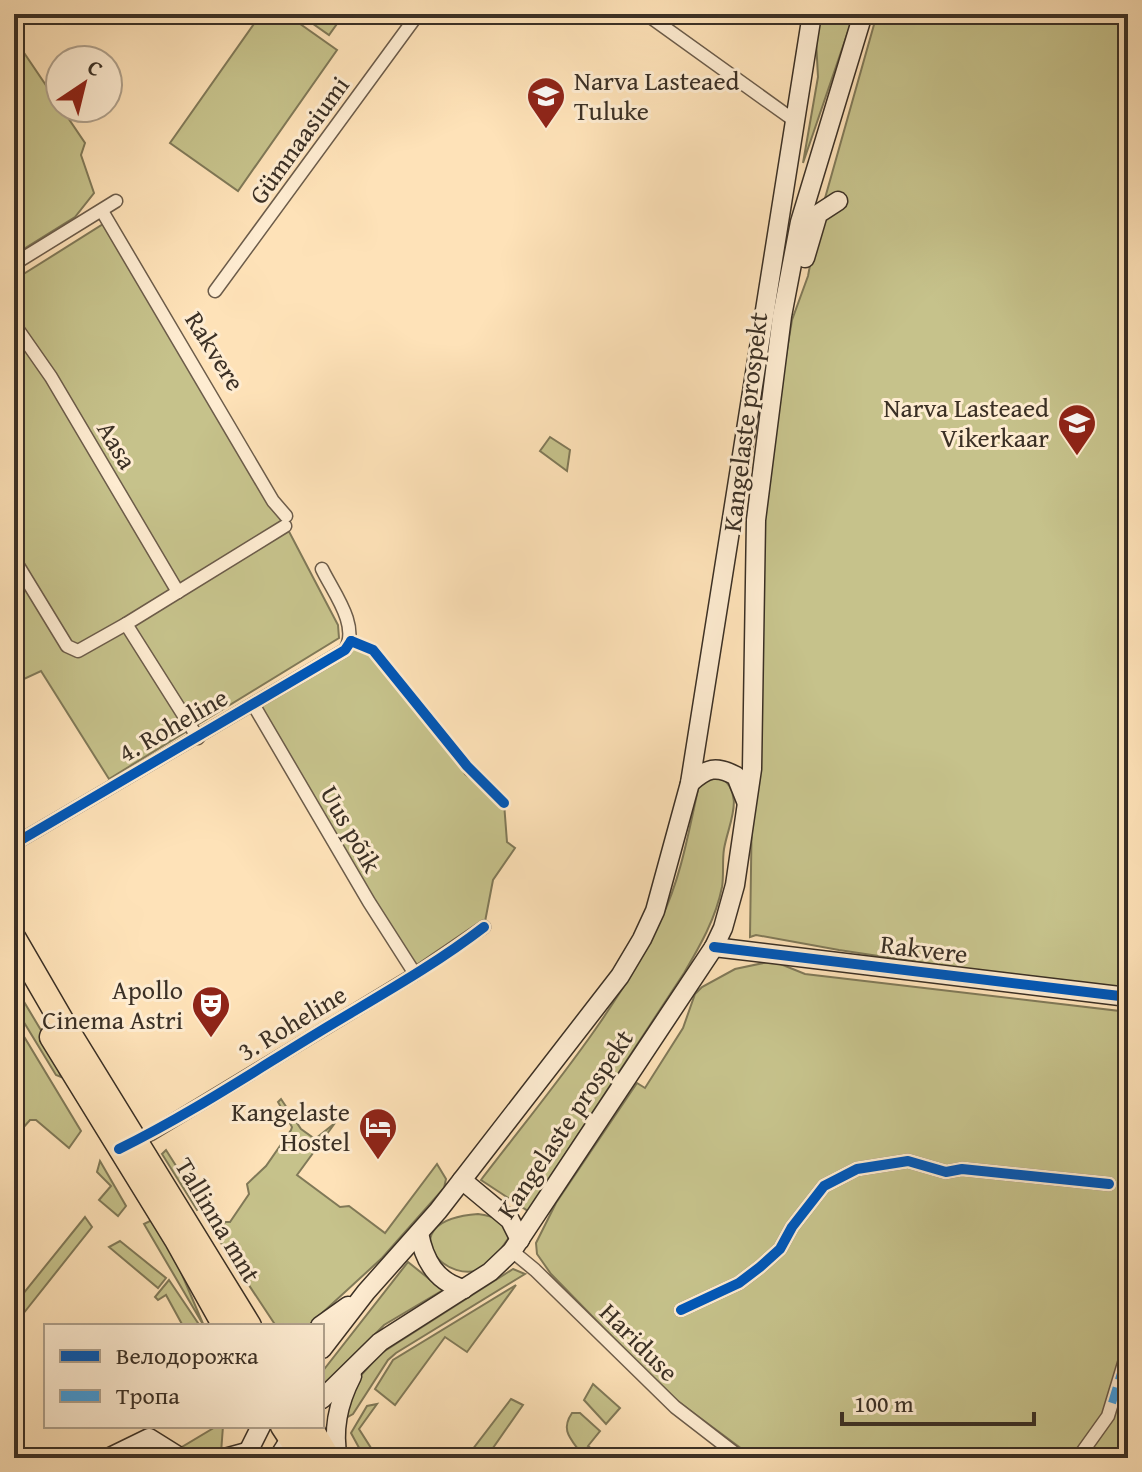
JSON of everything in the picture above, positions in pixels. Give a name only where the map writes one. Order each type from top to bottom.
[{"type":"highway","name":"Tallinna mnt","points":[[14,939],[65,1027],[224,1324]]},
{"type":"highway","name":"Tallinna mnt","points":[[14,973],[248,1324]]},
{"type":"highway","points":[[292,1435],[304,1458]]},
{"type":"highway","points":[[292,1435],[328,1458]]},
{"type":"main road","name":"Kangelaste prospekt","points":[[324,1346],[366,1292],[462,1180],[620,976],[655,911],[690,783],[812,14]]},
{"type":"main road","name":"Kangelaste prospekt","points":[[324,1397],[360,1361],[402,1327],[490,1272],[516,1246],[714,947],[723,928],[735,885],[752,769],[756,520],[782,316],[808,192],[863,14]]},
{"type":"main road","points":[[785,183],[808,192]]},
{"type":"main road","points":[[782,316],[798,282],[818,214],[838,201]]},
{"type":"main road","points":[[690,783],[705,769],[720,767],[736,776],[747,805]]},
{"type":"main road","name":"Rakvere","points":[[714,947],[1128,997]]},
{"type":"main road","points":[[462,1180],[510,1220],[516,1246]]},
{"type":"main road","points":[[419,1233],[422,1250],[431,1269],[449,1285],[464,1289]]},
{"type":"main road","points":[[177,1240],[213,1324]]},
{"type":"main road","points":[[323,1324],[366,1292]]},
{"type":"main road","points":[[236,1304],[253,1324]]},
{"type":"main road","points":[[338,1458],[334,1439],[336,1419],[344,1391],[360,1361]]},
{"type":"main road","points":[[247,1428],[247,1453]]},
{"type":"main road","points":[[225,1458],[247,1453],[260,1428]]},
{"type":"main road","points":[[108,1458],[149,1438],[181,1458]]},
{"type":"street","name":"Gümnaasiumi","points":[[215,291],[418,14]]},
{"type":"street","points":[[646,14],[795,121]]},
{"type":"street","points":[[14,264],[116,201]]},
{"type":"street","name":"Rakvere","points":[[102,211],[286,521],[178,592]]},
{"type":"street","name":"Aasa","points":[[14,324],[51,377],[178,592]]},
{"type":"street","points":[[14,559],[67,646],[78,651],[178,592]]},
{"type":"street","name":"4. Roheline","points":[[14,844],[345,650],[351,641],[350,627],[322,569]]},
{"type":"street","points":[[126,624],[198,738]]},
{"type":"street","name":"Uus põik","points":[[253,704],[369,902],[415,974]]},
{"type":"street","name":"3. Roheline","points":[[128,1145],[415,974],[484,927]]},
{"type":"street","points":[[681,1310],[739,1283],[760,1267],[780,1249],[792,1227],[824,1186],[857,1169],[908,1161],[946,1172],[962,1169],[1109,1184]]},
{"type":"street","name":"Hariduse","points":[[516,1246],[535,1270],[675,1407],[741,1458]]},
{"type":"street","points":[[1078,1458],[1108,1416],[1128,1350]]},
{"type":"shaded area","points":[[261,14],[286,14],[337,50],[238,191],[170,143]]},
{"type":"shaded area","points":[[299,14],[344,14],[329,35]]},
{"type":"shaded area","points":[[819,14],[854,14],[803,163],[818,77],[816,39]]},
{"type":"shaded area","points":[[877,14],[1128,14],[1128,994],[756,935],[750,937],[756,535],[792,320],[808,276],[818,223]]},
{"type":"shaded area","points":[[14,38],[44,82],[44,124],[72,124],[85,143],[81,155],[94,193],[75,217],[14,255]]},
{"type":"shaded area","points":[[108,221],[273,501],[338,625],[339,638],[109,779],[41,671],[24,679],[14,662],[14,280]]},
{"type":"shaded area","points":[[550,437],[570,450],[567,471],[540,451]]},
{"type":"shaded area","points":[[351,641],[373,650],[467,766],[463,770],[465,774],[504,803],[507,842],[515,848],[493,880],[484,927],[415,974],[253,704]]},
{"type":"shaded area","points":[[719,775],[732,791],[734,809],[724,849],[722,887],[712,921],[684,973],[528,1211],[481,1180],[601,1022],[643,954],[674,887],[699,785],[703,780]]},
{"type":"shaded area","points":[[773,961],[805,974],[1128,1012],[1128,1458],[754,1458],[668,1394],[551,1274],[537,1254],[536,1243],[556,1203],[637,1083],[645,1088],[683,1028],[695,994],[735,969]]},
{"type":"shaded area","points":[[14,985],[48,1042],[61,1077],[56,1075],[14,1006]]},
{"type":"shaded area","points":[[14,1020],[81,1131],[69,1148],[36,1120],[30,1120],[14,1138]]},
{"type":"shaded area","points":[[281,1099],[301,1129],[315,1139],[335,1123],[297,1175],[340,1207],[349,1206],[385,1233],[437,1164],[446,1179],[444,1188],[382,1258],[310,1324],[275,1324],[217,1237],[225,1222],[230,1222],[249,1194],[247,1184],[266,1166],[291,1130],[278,1102]]},
{"type":"shaded area","points":[[166,1150],[202,1207],[197,1210],[162,1154]]},
{"type":"shaded area","points":[[100,1161],[126,1206],[118,1216],[99,1200],[111,1186],[97,1172]]},
{"type":"shaded area","points":[[478,1214],[498,1220],[510,1236],[499,1252],[486,1266],[471,1272],[456,1270],[443,1263],[434,1252],[430,1240],[435,1229],[450,1219]]},
{"type":"shaded area","points":[[85,1217],[92,1227],[19,1319],[14,1318],[14,1305]]},
{"type":"shaded area","points":[[152,1220],[171,1249],[203,1324],[203,1324],[144,1224]]},
{"type":"shaded area","points":[[120,1241],[166,1278],[158,1288],[109,1247]]},
{"type":"shaded area","points":[[408,1262],[443,1290],[384,1325],[324,1386],[324,1369]]},
{"type":"shaded area","points":[[513,1269],[525,1274],[388,1360],[353,1414],[344,1419],[355,1382],[380,1354]]},
{"type":"shaded area","points":[[169,1280],[199,1324],[182,1324],[166,1295],[158,1300],[155,1297]]},
{"type":"shaded area","points":[[516,1285],[467,1352],[445,1337],[395,1405],[375,1389],[393,1360]]},
{"type":"shaded area","points":[[593,1384],[620,1408],[606,1424],[584,1400]]},
{"type":"shaded area","points":[[511,1399],[523,1405],[486,1458],[466,1458]]},
{"type":"shaded area","points":[[377,1404],[359,1429],[371,1448],[364,1457],[351,1433],[367,1406]]},
{"type":"shaded area","points":[[572,1413],[580,1413],[600,1431],[588,1446],[603,1458],[584,1458],[572,1441],[567,1426]]},
{"type":"shaded area","points":[[214,1428],[223,1428],[221,1453],[200,1456],[182,1447]]},
{"type":"marked path","points":[[1112,1403],[1128,1350]]},
{"type":"cycle path","points":[[351,641],[373,650],[467,766],[504,803]]},
{"type":"cycle path","points":[[14,844],[345,650],[351,641]]},
{"type":"cycle path","points":[[119,1149],[195,1108],[403,982],[484,927]]},
{"type":"cycle path","points":[[714,947],[1128,997]]},
{"type":"cycle path","points":[[681,1310],[739,1283],[760,1267],[780,1249],[792,1227],[824,1186],[857,1169],[908,1161],[946,1172],[962,1169],[1109,1184]]},
{"type":"place","name":"Narva Lasteaed Tuluke","points":[[546,130]]},
{"type":"place","name":"Narva Lasteaed Vikerkaar","points":[[1077,457]]},
{"type":"place","name":"Apollo Cinema Astri","points":[[211,1039]]},
{"type":"place","name":"Kangelaste Hostel","points":[[378,1161]]}]
